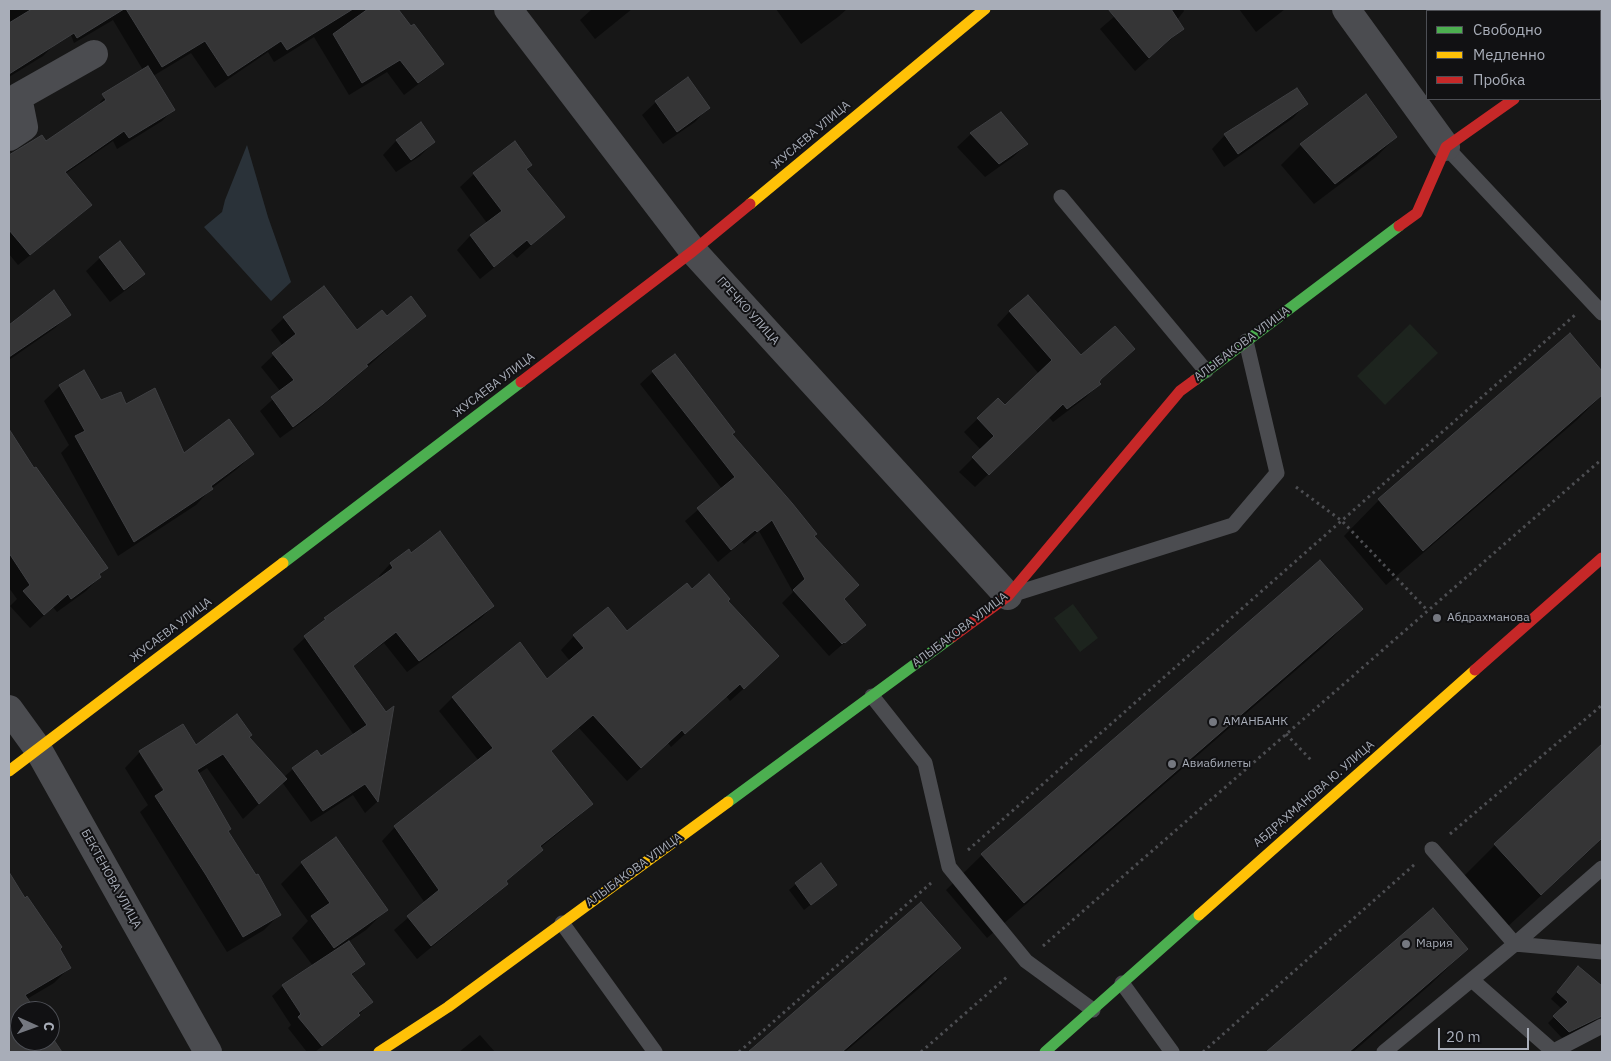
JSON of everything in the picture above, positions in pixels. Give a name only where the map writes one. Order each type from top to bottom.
[{"type":"main road","name":"ЖУСАЕВА УЛИЦА","points":[[9,771],[693,251],[985,9]]},
{"type":"main road","points":[[1446,147],[1513,100]]},
{"type":"main road","name":"АЛЫБАКОВА УЛИЦА","points":[[379,1052],[448,1007],[1008,596],[1180,391],[1417,213],[1446,147]]},
{"type":"main road","name":"АБДРАХМАНОВА Ю. УЛИЦА","points":[[1045,1052],[1602,558]]},
{"type":"street","name":"ГРЕЧКО УЛИЦА","points":[[508,9],[693,251],[1008,596]]},
{"type":"street","points":[[1346,9],[1446,147]]},
{"type":"street","points":[[9,137],[24,127],[18,97],[94,54]]},
{"type":"street","name":"БЕКТЕНОВА УЛИЦА","points":[[9,709],[38,749],[208,1052]]},
{"type":"lane","points":[[1446,147],[1602,313]]},
{"type":"lane","points":[[1060,197],[1206,371]]},
{"type":"lane","points":[[1008,596],[1234,525],[1277,473],[1246,341]]},
{"type":"lane","points":[[872,696],[925,763],[949,867],[1026,961],[1093,1010]]},
{"type":"lane","points":[[1432,849],[1515,944],[1602,952]]},
{"type":"lane","points":[[1384,1052],[1515,944],[1602,868]]},
{"type":"lane","points":[[562,923],[655,1052]]},
{"type":"lane","points":[[1472,980],[1554,1052],[1602,1026]]},
{"type":"lane","points":[[1122,982],[1172,1052]]},
{"type":"path","points":[[739,1052],[1591,301]]},
{"type":"path","points":[[921,1052],[1602,459]]},
{"type":"path","points":[[1277,473],[1342,521],[1428,611]]},
{"type":"path","points":[[1203,1052],[1432,849],[1602,705]]},
{"type":"path","points":[[1286,734],[1311,760]]},
{"type":"shaded area","points":[[247,145],[268,217],[291,282],[271,301],[204,227],[222,212]]},
{"type":"shaded area","points":[[1410,324],[1438,353],[1385,405],[1357,376]]},
{"type":"shaded area","points":[[1073,604],[1098,638],[1080,652],[1054,618]]},
{"type":"building","points":[[32,9],[124,9],[77,38],[74,33],[9,74],[9,23]]},
{"type":"building","points":[[126,9],[353,9],[287,50],[281,41],[228,76],[205,41],[162,67]]},
{"type":"building","points":[[368,9],[398,9],[411,26],[414,24],[444,64],[418,83],[400,60],[362,83],[333,34]]},
{"type":"building","points":[[1108,9],[1171,9],[1184,29],[1149,58]]},
{"type":"building","points":[[148,66],[175,110],[129,138],[124,131],[65,172],[92,205],[30,255],[9,230],[9,155],[42,135],[46,141],[106,100],[102,94]]},
{"type":"building","points":[[688,77],[710,108],[677,132],[655,101]]},
{"type":"building","points":[[1297,88],[1308,104],[1238,154],[1224,134]]},
{"type":"building","points":[[1366,94],[1397,137],[1335,184],[1300,144]]},
{"type":"building","points":[[1001,112],[1028,144],[999,164],[970,133]]},
{"type":"building","points":[[421,122],[435,142],[411,160],[396,140]]},
{"type":"building","points":[[515,141],[532,165],[526,169],[565,217],[531,245],[527,240],[494,267],[470,235],[502,211],[473,173]]},
{"type":"building","points":[[120,241],[145,274],[124,290],[99,257]]},
{"type":"building","points":[[324,286],[357,330],[382,310],[387,316],[411,296],[426,316],[366,365],[368,366],[323,404],[293,427],[271,397],[294,380],[272,353],[296,334],[283,317]]},
{"type":"building","points":[[54,290],[71,315],[9,357],[9,325]]},
{"type":"building","points":[[1028,295],[1081,355],[1115,326],[1135,349],[1101,379],[1099,382],[1101,384],[1067,409],[1063,404],[989,475],[972,457],[994,436],[977,418],[998,398],[1005,405],[1052,360],[1009,311]]},
{"type":"building","points":[[1570,333],[1602,371],[1602,395],[1423,551],[1378,499]]},
{"type":"building","points":[[675,354],[735,432],[732,434],[817,534],[814,536],[859,585],[844,599],[866,625],[845,643],[842,644],[793,590],[805,579],[772,520],[757,532],[755,530],[731,550],[697,508],[735,477],[652,371]]},
{"type":"building","points":[[84,370],[101,400],[121,392],[126,404],[155,388],[184,453],[229,419],[254,454],[211,486],[213,489],[134,542],[75,436],[85,431],[59,385]]},
{"type":"building","points":[[9,429],[34,468],[36,467],[108,568],[99,574],[101,577],[71,599],[68,594],[44,615],[23,591],[30,585],[9,553]]},
{"type":"building","points":[[440,531],[494,606],[419,661],[396,632],[353,666],[386,712],[394,706],[378,802],[365,784],[323,811],[292,768],[317,750],[321,756],[367,725],[304,636],[326,619],[324,618],[393,568],[390,563],[409,549],[411,553]]},
{"type":"building","points":[[1320,560],[1363,609],[1024,903],[981,854]]},
{"type":"building","points":[[709,574],[730,599],[728,601],[779,656],[744,689],[740,684],[685,734],[682,730],[641,768],[593,715],[551,751],[593,804],[540,846],[543,850],[506,881],[508,884],[431,946],[407,916],[439,890],[394,826],[493,748],[452,697],[520,642],[547,679],[584,648],[573,635],[608,607],[627,631],[687,583],[692,589]]},
{"type":"building","points":[[237,714],[252,735],[249,737],[287,779],[259,804],[223,754],[197,770],[231,829],[228,831],[256,875],[258,874],[281,915],[243,937],[155,796],[164,790],[139,751],[183,724],[196,745]]},
{"type":"building","points":[[1602,744],[1602,838],[1541,895],[1494,844]]},
{"type":"building","points":[[336,837],[388,910],[334,948],[311,916],[330,903],[301,862]]},
{"type":"building","points":[[821,863],[837,885],[811,905],[795,883]]},
{"type":"building","points":[[9,872],[25,898],[27,896],[62,947],[60,949],[71,968],[25,995],[29,1001],[10,1001],[10,1051],[60,1051],[60,1049],[62,1052],[9,1052]]},
{"type":"building","points":[[921,902],[961,948],[842,1052],[748,1052]]},
{"type":"building","points":[[1433,908],[1468,949],[1349,1052],[1266,1052]]},
{"type":"building","points":[[349,941],[365,964],[351,974],[373,1002],[322,1046],[298,1017],[301,1014],[282,985]]},
{"type":"building","points":[[1578,966],[1602,986],[1602,1016],[1569,1032],[1553,1016],[1568,1002],[1557,992]]},
{"type":"traffic: fast","points":[[1195,380],[1399,226]]},
{"type":"traffic: fast","points":[[283,563],[521,382]]},
{"type":"traffic: fast","points":[[728,802],[952,637]]},
{"type":"traffic: fast","points":[[1045,1052],[1199,915]]},
{"type":"traffic: slow","points":[[750,204],[985,9]]},
{"type":"traffic: slow","points":[[9,771],[283,563]]},
{"type":"traffic: slow","points":[[1199,915],[1475,670]]},
{"type":"traffic: slow","points":[[379,1052],[448,1007],[728,802]]},
{"type":"traffic: jam","points":[[1399,226],[1417,213],[1446,147],[1513,100]]},
{"type":"traffic: jam","points":[[521,382],[693,251],[750,204]]},
{"type":"traffic: jam","points":[[952,637],[1008,596],[1180,391],[1195,380]]},
{"type":"traffic: jam","points":[[1475,670],[1602,558]]},
{"type":"place","name":"Абдрахманова","points":[[1437,618]]},
{"type":"place","name":"АМАНБАНК","points":[[1213,722]]},
{"type":"place","name":"Авиабилеты","points":[[1172,764]]},
{"type":"place","name":"Мария","points":[[1406,944]]}]
